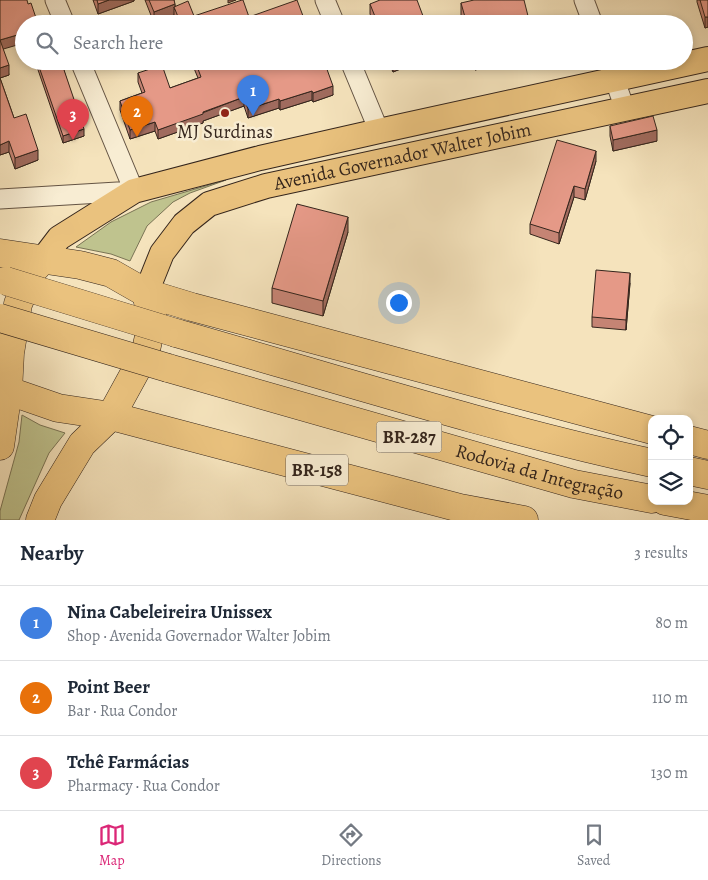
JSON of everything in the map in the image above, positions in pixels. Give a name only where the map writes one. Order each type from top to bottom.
[{"type":"highway","points":[[0,253],[80,265],[111,272],[146,293],[192,307],[648,429]]},
{"type":"highway","points":[[0,446],[4,389],[18,304],[32,271],[43,259]]},
{"type":"highway","name":"Rodovia da Integração","points":[[3,280],[176,333],[456,413],[594,450],[648,462]]},
{"type":"highway","points":[[40,520],[48,500],[82,444],[111,416],[145,354],[153,319],[146,293]]},
{"type":"highway","name":"Rodovia da Integração","points":[[0,318],[574,484],[648,498]]},
{"type":"highway","points":[[4,389],[58,408],[111,416]]},
{"type":"highway","name":"BR-158","points":[[111,416],[458,514],[524,520]]},
{"type":"highway","points":[[693,441],[708,445]]},
{"type":"highway","points":[[693,472],[708,475]]},
{"type":"highway","points":[[684,505],[708,510]]},
{"type":"main road","name":"Avenida Governador Walter Jobim","points":[[693,61],[708,59]]},
{"type":"main road","name":"Avenida Governador Walter Jobim","points":[[43,259],[59,238],[134,191],[260,158],[379,131],[611,70]]},
{"type":"main road","name":"Avenida Governador Walter Jobim","points":[[146,293],[162,253],[184,224],[209,204],[266,186],[708,91]]},
{"type":"street","points":[[55,0],[61,15]]},
{"type":"street","points":[[325,0],[331,15]]},
{"type":"street","points":[[584,0],[590,15]]},
{"type":"street","points":[[84,70],[134,191]]},
{"type":"street","points":[[354,70],[379,131]]},
{"type":"street","points":[[611,70],[625,108]]},
{"type":"street","name":"Avenida Governador Walter Jobim","points":[[0,199],[134,191]]},
{"type":"green space","points":[[226,180],[190,193],[173,202],[147,226],[130,261],[111,254],[76,247],[111,222],[151,202]]},
{"type":"green space","points":[[22,415],[40,425],[65,433],[49,453],[19,520],[0,520],[0,511],[19,442]]},
{"type":"building","points":[[0,0],[27,0],[28,4],[31,3],[35,15],[15,15],[15,36],[0,40]]},
{"type":"building","points":[[97,0],[109,0],[98,4]]},
{"type":"building","points":[[149,0],[174,0],[175,4],[154,12]]},
{"type":"building","points":[[243,0],[248,15],[197,15]]},
{"type":"building","points":[[297,0],[303,15],[255,15]]},
{"type":"building","points":[[380,0],[417,0],[423,15],[374,15],[370,4]]},
{"type":"building","points":[[474,0],[524,0],[528,15],[464,15],[461,3]]},
{"type":"building","points":[[700,0],[708,0],[708,17],[705,17]]},
{"type":"building","points":[[188,1],[194,15],[177,15],[174,7]]},
{"type":"building","points":[[0,40],[9,65],[0,68]]},
{"type":"building","points":[[40,70],[64,70],[84,129],[63,136]]},
{"type":"building","points":[[147,70],[164,70],[170,88],[201,77],[198,70],[327,70],[333,86],[280,101],[279,99],[248,109],[244,97],[158,130],[155,122],[130,130],[120,101],[145,92],[138,73]]},
{"type":"building","points":[[0,78],[14,118],[26,114],[38,150],[15,158],[9,141],[0,145]]},
{"type":"building","points":[[653,116],[657,130],[613,140],[610,126]]},
{"type":"building","points":[[557,140],[596,151],[585,189],[574,186],[559,233],[530,224]]},
{"type":"building","points":[[297,204],[348,217],[323,301],[272,288]]},
{"type":"building","points":[[596,270],[630,273],[626,320],[592,317]]},
{"type":"place","name":"MJ Surdinas","points":[[225,113]]},
{"type":"place","name":"Nina Cabeleireira Unissex","points":[[253,116]]},
{"type":"place","name":"Point Beer","points":[[137,137]]},
{"type":"place","name":"Tchê Farmácias","points":[[73,140]]}]
